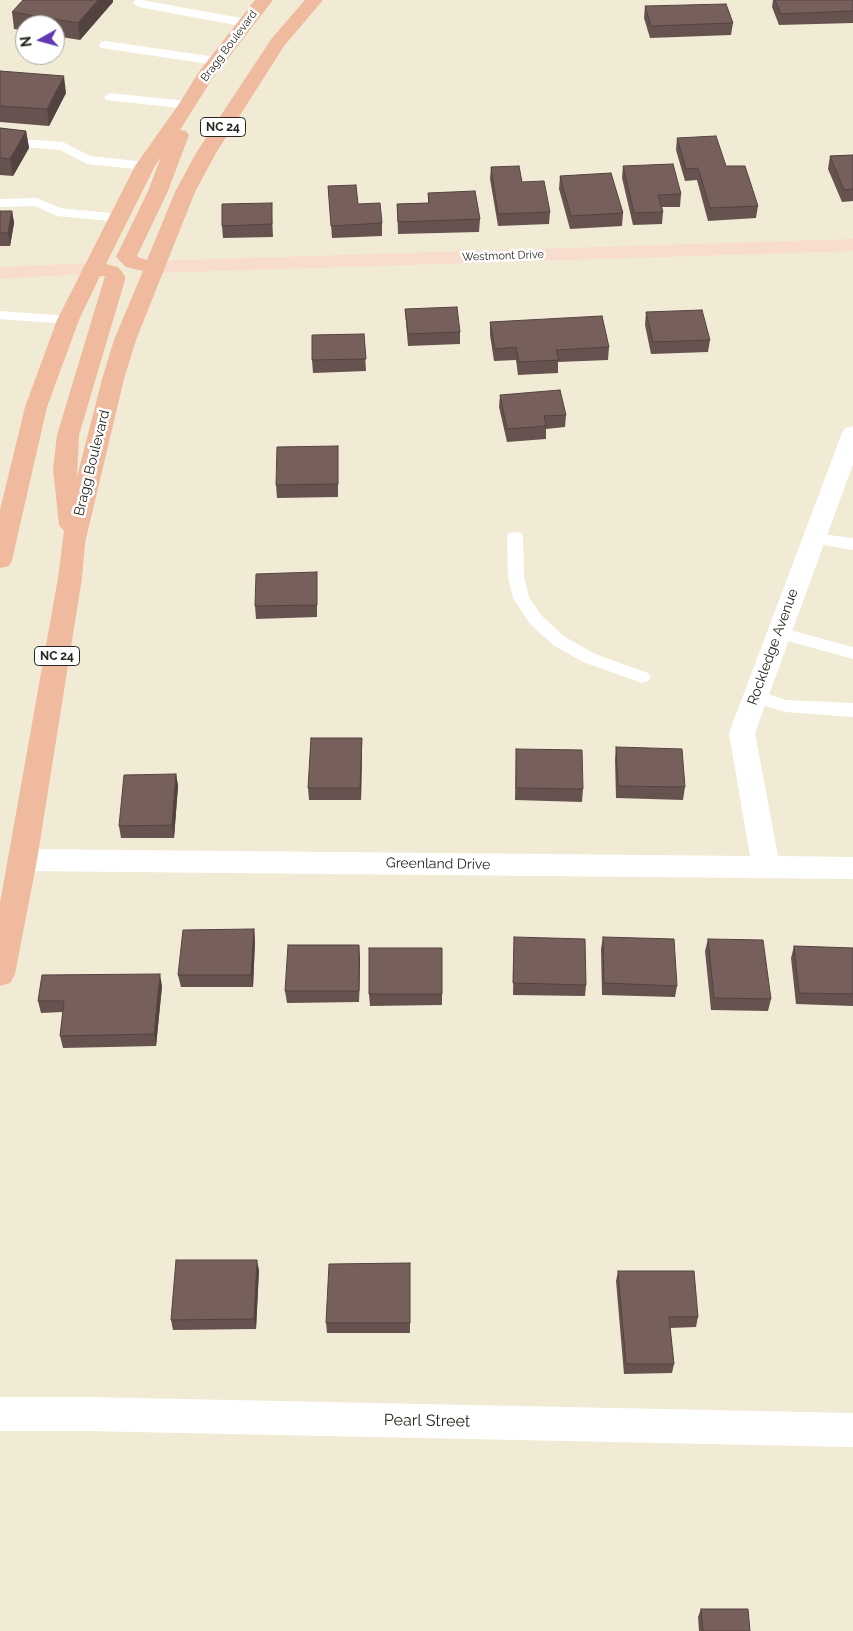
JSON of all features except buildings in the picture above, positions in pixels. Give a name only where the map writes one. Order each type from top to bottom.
[{"type":"main road","name":"Bragg Boulevard","points":[[0,560],[36,407],[68,320],[145,166],[188,105],[204,77],[264,0]]},
{"type":"main road","name":"Bragg Boulevard","points":[[0,974],[23,860],[70,578],[73,544],[113,379],[125,340],[184,192],[206,153],[278,42],[314,0]]},
{"type":"main road","points":[[153,267],[133,263],[126,258],[176,147],[188,105]]},
{"type":"main road","points":[[73,544],[64,469],[68,435],[115,280],[115,276],[110,271],[94,269]]},
{"type":"street","name":"Westmont Drive","points":[[153,267],[853,245]]},
{"type":"street","points":[[0,273],[94,269]]},
{"type":"street","name":"Rockledge Avenue","points":[[766,867],[742,733],[853,433]]},
{"type":"street","name":"Greenland Drive","points":[[23,860],[853,868]]},
{"type":"street","name":"Pearl Street","points":[[0,1414],[853,1430]]},
{"type":"lane","points":[[140,3],[246,23]]},
{"type":"lane","points":[[105,45],[216,61]]},
{"type":"lane","points":[[110,97],[188,105]]},
{"type":"lane","points":[[0,141],[63,146],[87,160],[145,166]]},
{"type":"lane","points":[[0,203],[37,202],[56,212],[120,218]]},
{"type":"lane","points":[[0,315],[68,320]]},
{"type":"lane","points":[[515,537],[516,577],[521,598],[536,620],[559,641],[589,658],[642,677]]},
{"type":"lane","points":[[813,538],[853,544]]},
{"type":"lane","points":[[778,633],[853,653]]},
{"type":"lane","points":[[755,696],[785,706],[853,710]]}]
